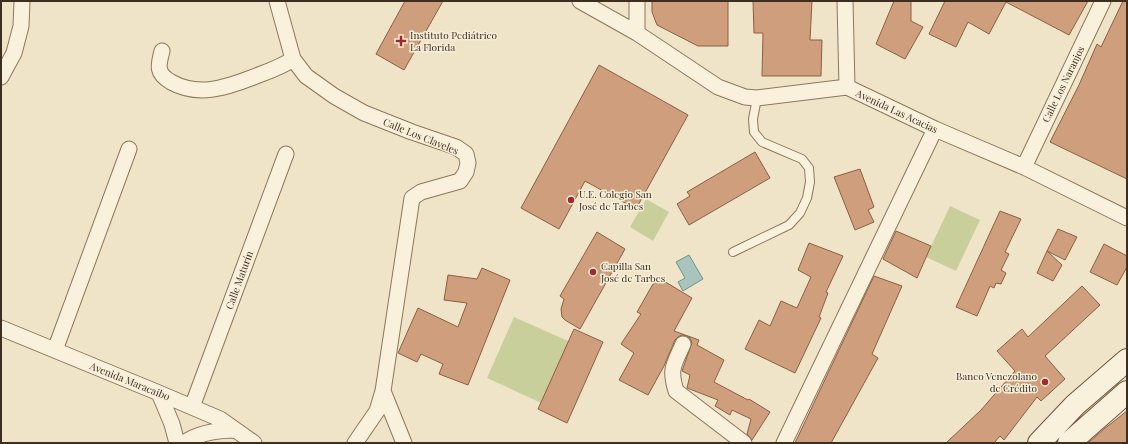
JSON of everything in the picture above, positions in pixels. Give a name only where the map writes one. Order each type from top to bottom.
[{"type":"street","points":[[1,77],[14,54],[21,26],[22,1]]},
{"type":"street","name":"Calle Los Claveles","points":[[277,1],[293,60],[306,76],[334,96],[364,113],[456,147],[466,154],[468,163],[466,172],[460,181],[421,192],[412,198],[383,391]]},
{"type":"street","name":"Avenida Las Acacias","points":[[580,1],[637,33],[718,87],[745,97],[757,98],[847,87],[935,129],[1024,166],[1127,218]]},
{"type":"street","points":[[637,1],[637,33]]},
{"type":"street","points":[[845,1],[847,87]]},
{"type":"street","name":"Calle Los Naranjos","points":[[1024,166],[1103,1]]},
{"type":"street","points":[[162,51],[158,64],[164,77],[180,86],[195,89],[211,90],[234,85],[283,66],[293,60]]},
{"type":"street","points":[[784,443],[935,129]]},
{"type":"street","points":[[55,350],[129,149]]},
{"type":"street","name":"Calle Maturín","points":[[192,407],[286,154]]},
{"type":"street","name":"Avenida Maracaibo","points":[[1,328],[220,419],[254,443]]},
{"type":"street","points":[[683,344],[672,370],[676,391],[744,443]]},
{"type":"street","points":[[1039,443],[1075,405],[1127,360]]},
{"type":"street","points":[[355,443],[377,411],[383,391]]},
{"type":"street","points":[[383,391],[404,443]]},
{"type":"street","points":[[1070,443],[1127,392]]},
{"type":"street","points":[[159,393],[172,424],[177,443]]},
{"type":"street","points":[[184,443],[194,437],[205,434],[226,430],[236,430]]},
{"type":"lane","points":[[733,252],[789,225],[800,213],[805,203],[810,182],[809,168],[802,159],[762,142],[754,132],[753,119],[757,98]]},
{"type":"green space","points":[[646,199],[669,212],[653,241],[630,227]]},
{"type":"green space","points":[[950,206],[980,220],[956,271],[926,257]]},
{"type":"green space","points":[[514,317],[577,345],[550,407],[487,378]]},
{"type":"water","points":[[689,255],[703,279],[683,291],[678,282],[685,278],[676,262]]},
{"type":"building","name":"Instituto Pediátrico La Florida","points":[[405,1],[443,1],[404,70],[376,54]]},
{"type":"building","points":[[652,1],[728,1],[728,46],[698,46],[657,25],[652,12]]},
{"type":"building","points":[[753,1],[812,1],[810,40],[822,40],[821,76],[762,76],[763,33],[754,33]]},
{"type":"building","points":[[894,1],[911,1],[911,21],[923,27],[905,59],[876,44]]},
{"type":"building","points":[[945,1],[1088,1],[1069,35],[1006,2],[989,34],[968,22],[956,47],[929,34]]},
{"type":"building","points":[[1123,1],[1127,1],[1127,179],[1050,142],[1079,85],[1097,44],[1101,47]]},
{"type":"building","points":[[599,65],[688,115],[636,209],[585,181],[559,229],[521,208]]},
{"type":"building","points":[[755,152],[770,178],[689,225],[677,204],[690,196],[687,192]]},
{"type":"building","points":[[860,169],[874,207],[868,210],[874,222],[855,230],[834,177]]},
{"type":"building","points":[[1000,211],[1021,219],[1005,252],[1009,254],[1001,270],[1006,273],[1001,284],[996,283],[994,288],[990,286],[977,316],[956,307]]},
{"type":"building","points":[[1058,229],[1077,237],[1065,260],[1047,251]]},
{"type":"building","points":[[896,231],[931,246],[917,278],[883,259]]},
{"type":"building","name":"Capilla San José de Tarbes","points":[[597,232],[625,249],[580,329],[562,317],[561,309],[564,299],[560,296]]},
{"type":"building","points":[[809,243],[843,256],[826,292],[828,293],[819,317],[821,318],[795,373],[745,349],[759,320],[770,326],[781,301],[797,308],[811,277],[798,270]]},
{"type":"building","points":[[1104,244],[1127,256],[1127,267],[1117,285],[1090,272]]},
{"type":"building","points":[[1047,251],[1062,265],[1053,281],[1037,273]]},
{"type":"building","points":[[482,268],[510,280],[468,385],[439,374],[443,364],[421,354],[417,362],[398,353],[418,308],[458,327],[467,303],[444,300],[448,275],[477,279]]},
{"type":"building","points":[[874,276],[902,286],[872,354],[878,358],[831,443],[795,443]]},
{"type":"building","points":[[657,277],[692,298],[674,331],[699,340],[697,345],[724,360],[714,382],[748,400],[749,399],[770,412],[752,440],[747,434],[751,419],[732,410],[730,415],[715,406],[718,400],[687,388],[690,375],[682,371],[692,343],[690,338],[686,336],[682,335],[675,340],[664,366],[648,395],[619,380],[634,353],[621,344],[641,314],[637,312]]},
{"type":"building","points":[[1082,286],[1100,305],[1045,356],[1065,379],[1041,401],[1037,397],[1004,440],[1000,436],[994,443],[946,443],[981,410],[1015,371],[997,351],[1022,329],[1028,337]]},
{"type":"building","points":[[574,329],[603,342],[567,423],[538,409]]},
{"type":"building","points":[[1127,411],[1127,443],[1088,443],[1104,429]]},
{"type":"place","name":"Instituto Pediátrico La Florida","points":[[401,41]]},
{"type":"place","name":"U.E. Colegio San José de Tarbes","points":[[571,200]]},
{"type":"place","name":"Capilla San José de Tarbes","points":[[593,272]]},
{"type":"place","name":"Banco Venezolano de Crédito","points":[[1045,382]]}]
